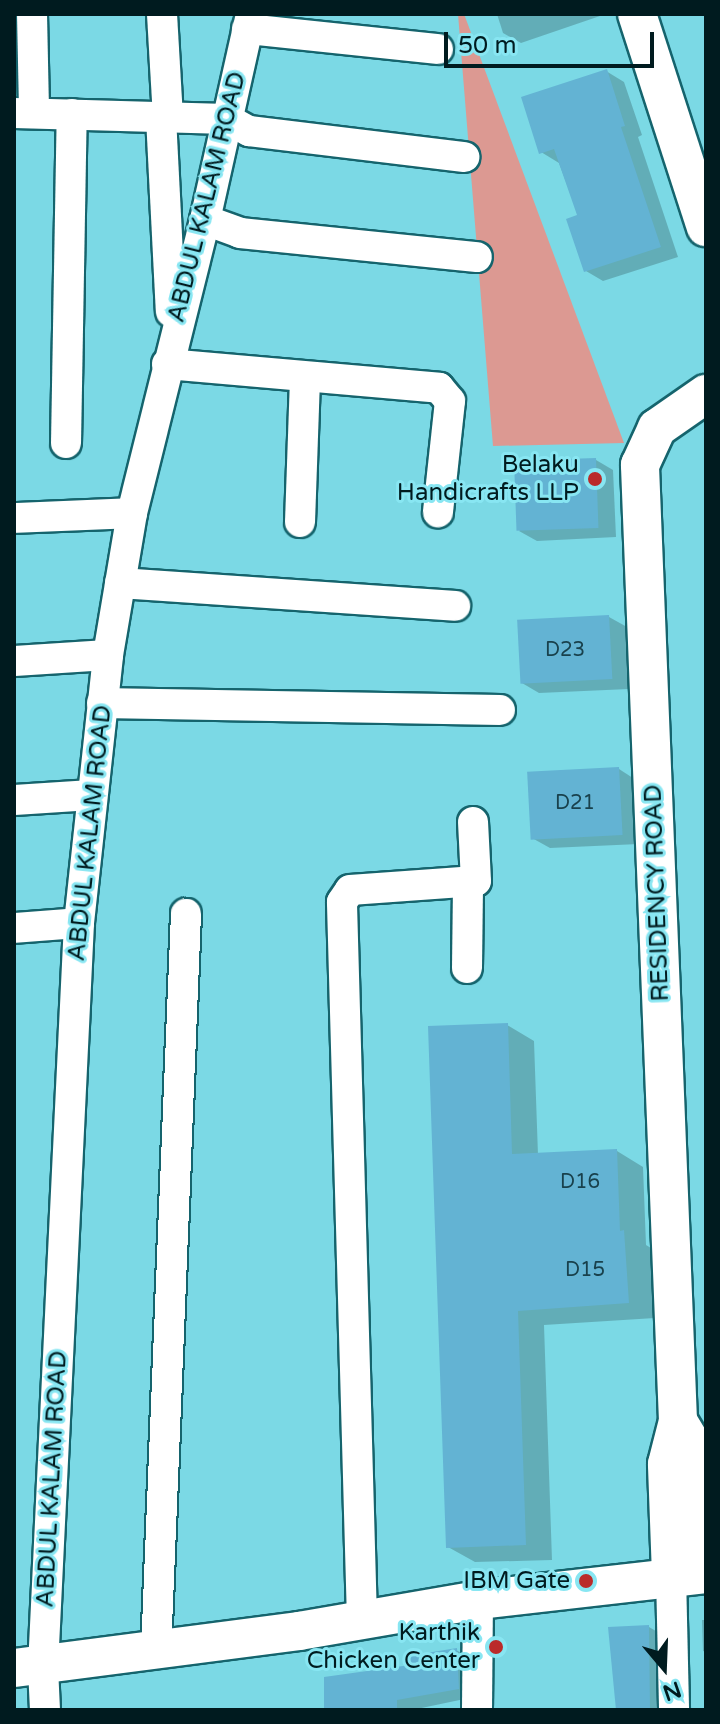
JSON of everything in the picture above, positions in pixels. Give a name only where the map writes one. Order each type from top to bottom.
[{"type":"street","points":[[32,14],[24,113],[227,119],[249,131],[464,157]]},
{"type":"street","points":[[162,14],[170,351],[305,377],[439,388],[450,401],[438,512]]},
{"type":"street","points":[[637,14],[706,227]]},
{"type":"street","points":[[249,22],[438,49]]},
{"type":"street","name":"ABDUL KALAM ROAD","points":[[45,1710],[28,1667],[79,923],[102,703],[132,513],[205,220],[249,22]]},
{"type":"street","points":[[66,443],[72,114]]},
{"type":"street","points":[[205,220],[240,233],[477,257]]},
{"type":"street","points":[[300,522],[305,377]]},
{"type":"street","name":"RESIDENCY ROAD","points":[[694,1574],[667,1464],[692,1420],[640,465],[657,428],[706,394]]},
{"type":"street","points":[[14,518],[132,513]]},
{"type":"street","points":[[120,583],[455,606]]},
{"type":"street","points":[[14,661],[108,655]]},
{"type":"street","points":[[102,703],[500,710]]},
{"type":"street","points":[[14,800],[92,795]]},
{"type":"street","points":[[362,1620],[342,902],[350,890],[468,884],[476,881],[473,822]]},
{"type":"street","points":[[467,968],[468,884]]},
{"type":"street","points":[[156,1651],[186,914]]},
{"type":"street","points":[[14,928],[79,923]]},
{"type":"street","points":[[28,1667],[156,1651],[478,1600],[694,1574],[674,1710]]},
{"type":"street","points":[[477,1710],[478,1600]]},
{"type":"shaded area","points":[[458,14],[464,14],[624,443],[493,446]]},
{"type":"building","points":[[607,69],[625,126],[621,127],[661,247],[584,272],[566,219],[577,215],[554,149],[539,154],[521,97]]},
{"type":"building","points":[[596,458],[598,528],[516,531],[514,461]]},
{"type":"building","points":[[609,615],[612,679],[520,684],[517,620]]},
{"type":"building","points":[[619,767],[623,835],[531,840],[527,772]]},
{"type":"building","points":[[508,1023],[512,1154],[617,1149],[620,1231],[624,1230],[629,1303],[518,1311],[526,1545],[446,1548],[428,1026]]},
{"type":"building","points":[[649,1625],[650,1710],[616,1710],[608,1627]]},
{"type":"building","points":[[457,1648],[459,1689],[397,1700],[397,1710],[324,1710],[324,1677],[410,1665],[408,1656]]},
{"type":"place","name":"Belaku Handicrafts LLP","points":[[595,479]]},
{"type":"place","name":"IBM Gate","points":[[586,1581]]},
{"type":"place","name":"Karthik Chicken Center","points":[[496,1647]]}]
